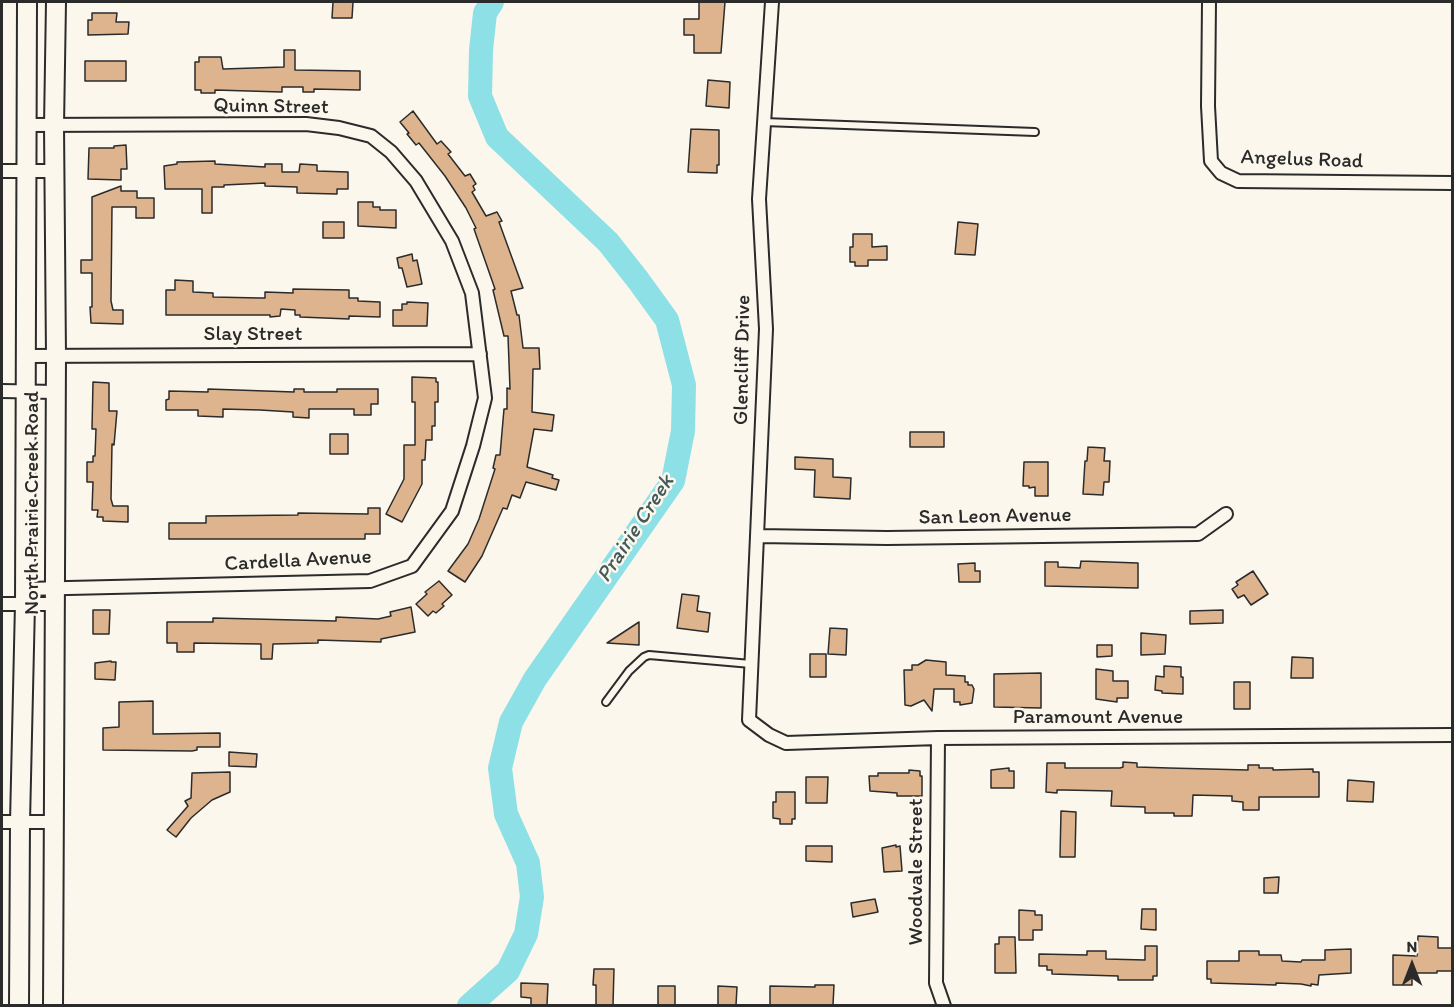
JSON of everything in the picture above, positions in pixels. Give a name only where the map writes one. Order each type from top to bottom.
[{"type":"main road","name":"North Prairie Creek Road","points":[[19,1005],[25,596],[27,2]]},
{"type":"main road","name":"North Prairie Creek Road","points":[[53,1005],[56,2]]},
{"type":"street","name":"Glencliff Drive","points":[[749,720],[766,329],[759,199],[772,2]]},
{"type":"street","name":"Angelus Road","points":[[1209,2],[1208,106],[1211,161],[1221,173],[1238,181],[1452,183]]},
{"type":"street","name":"Quinn Street","points":[[27,125],[306,124],[339,128],[371,136],[391,152],[416,181],[452,241],[472,293],[480,354]]},
{"type":"street","points":[[2,171],[55,171]]},
{"type":"street","name":"Slay Street","points":[[26,356],[480,354]]},
{"type":"street","name":"Cardella Avenue","points":[[2,604],[25,596],[370,581],[412,566],[452,511],[484,398],[480,354]]},
{"type":"street","points":[[2,391],[56,392]]},
{"type":"street","name":"San Leon Avenue","points":[[758,536],[898,538],[1198,534],[1226,514]]},
{"type":"street","name":"Paramount Avenue","points":[[749,720],[769,735],[786,742],[938,738],[1452,735]]},
{"type":"street","name":"Woodvale Street","points":[[938,738],[936,983],[945,1005]]},
{"type":"street","points":[[2,822],[53,822]]},
{"type":"lane","points":[[764,122],[1035,132]]},
{"type":"lane","points":[[606,702],[629,671],[649,655],[752,664]]},
{"type":"building","points":[[333,2],[353,2],[352,18],[332,18]]},
{"type":"building","points":[[699,2],[725,2],[721,53],[694,53],[694,35],[684,35],[684,19],[699,19]]},
{"type":"building","points":[[92,13],[117,13],[116,22],[129,22],[128,34],[88,35],[88,20],[92,20]]},
{"type":"building","points":[[284,50],[295,50],[295,70],[360,71],[360,90],[314,89],[314,92],[303,92],[303,87],[282,87],[282,92],[215,90],[215,93],[201,93],[201,90],[195,90],[195,62],[199,62],[199,57],[221,57],[223,69],[284,67]]},
{"type":"building","points":[[85,61],[126,61],[126,81],[85,81]]},
{"type":"building","points":[[708,80],[730,82],[729,108],[706,106]]},
{"type":"building","points":[[413,111],[437,144],[441,141],[451,152],[448,154],[465,176],[470,174],[476,184],[472,192],[486,216],[497,212],[502,221],[499,222],[523,288],[511,291],[517,315],[519,315],[523,348],[539,348],[540,369],[533,369],[532,412],[554,415],[552,431],[534,429],[527,467],[553,475],[552,478],[559,480],[556,490],[526,482],[520,498],[512,495],[507,509],[503,508],[482,556],[465,582],[448,571],[468,544],[479,519],[495,469],[493,468],[496,455],[500,455],[504,409],[507,409],[507,388],[510,389],[508,336],[504,336],[493,290],[495,289],[474,229],[476,228],[466,208],[445,176],[419,143],[416,145],[400,122]]},
{"type":"building","points":[[691,129],[719,130],[717,173],[688,172]]},
{"type":"building","points":[[126,145],[127,169],[121,169],[121,180],[88,179],[89,148],[114,148],[114,146]]},
{"type":"building","points":[[215,161],[215,164],[265,167],[265,164],[282,164],[282,172],[299,172],[300,164],[317,165],[317,171],[348,172],[348,189],[337,189],[337,194],[297,193],[297,187],[265,186],[265,183],[224,185],[224,187],[212,187],[212,213],[202,213],[202,189],[165,189],[164,166],[177,164],[177,162]]},
{"type":"building","points":[[121,186],[121,191],[137,191],[137,198],[154,198],[154,218],[136,218],[136,207],[112,207],[111,301],[113,310],[123,310],[123,324],[91,323],[92,273],[81,273],[81,260],[92,260],[92,197]]},
{"type":"building","points":[[358,202],[373,202],[373,207],[380,207],[380,210],[396,210],[396,228],[358,226]]},
{"type":"building","points":[[323,222],[344,222],[344,238],[323,238]]},
{"type":"building","points":[[958,222],[978,224],[975,255],[955,254]]},
{"type":"building","points":[[853,234],[872,234],[872,247],[887,246],[887,260],[868,260],[868,266],[855,266],[855,262],[850,262]]},
{"type":"building","points":[[412,254],[413,261],[417,260],[422,284],[407,287],[397,258]]},
{"type":"building","points":[[175,280],[193,281],[193,292],[213,293],[213,297],[265,298],[265,292],[293,293],[293,289],[349,290],[349,298],[358,298],[358,301],[380,302],[380,317],[349,316],[349,319],[300,317],[300,315],[295,315],[295,310],[281,309],[280,316],[270,317],[270,315],[166,315],[166,290],[175,290]]},
{"type":"building","points":[[407,302],[428,303],[427,326],[393,326],[393,310],[402,310],[402,304],[407,304]]},
{"type":"building","points":[[412,377],[436,378],[438,402],[435,402],[435,426],[432,426],[432,440],[426,440],[425,460],[422,460],[422,484],[402,522],[386,514],[404,479],[404,445],[415,445],[415,402],[412,402]]},
{"type":"building","points":[[93,382],[109,383],[109,411],[117,411],[114,445],[112,444],[111,499],[113,506],[128,506],[128,522],[103,521],[103,517],[97,517],[98,510],[92,510],[93,482],[87,482],[87,462],[93,462],[93,456],[95,456],[96,429],[92,429]]},
{"type":"building","points":[[208,389],[294,392],[294,389],[304,389],[304,392],[337,392],[337,389],[378,389],[378,404],[371,404],[371,415],[354,415],[354,409],[309,409],[309,418],[293,417],[293,412],[260,410],[223,409],[223,417],[198,416],[198,410],[166,410],[169,391],[208,392]]},
{"type":"building","points":[[910,432],[944,432],[944,447],[910,447]]},
{"type":"building","points":[[330,434],[348,434],[348,454],[330,454]]},
{"type":"building","points":[[1088,447],[1105,448],[1104,461],[1110,461],[1109,482],[1104,482],[1103,495],[1083,494]]},
{"type":"building","points":[[795,457],[833,459],[833,477],[851,478],[850,499],[814,497],[815,470],[795,469]]},
{"type":"building","points":[[1024,462],[1048,462],[1048,496],[1035,496],[1035,487],[1023,486]]},
{"type":"building","points":[[368,508],[380,508],[380,534],[365,534],[365,539],[169,539],[169,523],[206,523],[206,516],[298,515],[298,513],[368,514]]},
{"type":"building","points":[[1081,561],[1138,563],[1138,588],[1045,586],[1045,562],[1058,562],[1058,567],[1080,568]]},
{"type":"building","points":[[975,563],[975,571],[980,571],[980,582],[959,582],[958,564]]},
{"type":"building","points":[[1253,571],[1268,594],[1251,605],[1244,595],[1238,598],[1232,589],[1238,585],[1236,582]]},
{"type":"building","points":[[439,581],[452,595],[436,613],[433,611],[428,616],[416,604],[427,594],[425,592]]},
{"type":"building","points":[[682,594],[699,596],[697,611],[710,613],[708,632],[677,628]]},
{"type":"building","points":[[411,607],[415,632],[381,639],[381,642],[318,640],[318,643],[273,644],[272,659],[261,659],[261,644],[194,643],[194,652],[177,652],[177,643],[167,643],[167,622],[213,622],[213,618],[336,621],[336,617],[378,619],[391,616],[390,612]]},
{"type":"building","points":[[93,610],[110,610],[109,634],[93,634]]},
{"type":"building","points":[[1223,610],[1223,623],[1190,624],[1190,611]]},
{"type":"building","points":[[639,622],[639,645],[607,643]]},
{"type":"building","points":[[830,628],[847,629],[846,655],[828,654]]},
{"type":"building","points":[[1141,633],[1166,635],[1165,654],[1141,655]]},
{"type":"building","points":[[1097,645],[1112,645],[1112,656],[1097,657]]},
{"type":"building","points":[[810,654],[826,654],[826,677],[810,677]]},
{"type":"building","points":[[1292,657],[1313,658],[1313,678],[1291,678]]},
{"type":"building","points":[[926,660],[946,662],[946,675],[965,676],[965,682],[972,685],[974,689],[972,703],[960,705],[960,702],[954,702],[954,689],[934,689],[932,711],[924,700],[911,706],[905,705],[904,670],[912,670],[912,665],[918,665]]},
{"type":"building","points":[[116,662],[115,680],[95,679],[95,663]]},
{"type":"building","points":[[1164,666],[1181,667],[1183,694],[1162,693],[1162,691],[1155,690],[1156,676],[1164,677]]},
{"type":"building","points":[[1096,669],[1113,671],[1113,681],[1128,681],[1128,698],[1117,698],[1117,702],[1096,699]]},
{"type":"building","points":[[1041,673],[1041,708],[994,707],[994,674]]},
{"type":"building","points":[[1234,682],[1250,682],[1250,709],[1234,709]]},
{"type":"building","points":[[153,701],[153,734],[220,733],[220,747],[197,747],[197,750],[192,751],[103,750],[103,728],[119,727],[119,702]]},
{"type":"building","points":[[229,752],[257,754],[256,767],[229,766]]},
{"type":"building","points":[[1123,762],[1137,763],[1137,767],[1248,770],[1248,765],[1259,765],[1259,768],[1273,768],[1273,770],[1313,769],[1313,772],[1319,772],[1319,797],[1259,797],[1259,810],[1243,810],[1243,802],[1232,801],[1232,796],[1193,795],[1192,816],[1174,816],[1174,813],[1145,813],[1145,807],[1111,806],[1112,791],[1057,790],[1057,793],[1046,792],[1047,763],[1065,763],[1065,768],[1120,768],[1123,767]]},
{"type":"building","points":[[1009,768],[1009,771],[1014,771],[1014,788],[991,788],[991,770]]},
{"type":"building","points":[[909,770],[920,771],[922,796],[897,796],[897,793],[870,791],[869,776],[878,776],[878,773],[909,773]]},
{"type":"building","points":[[230,772],[230,792],[212,800],[191,818],[176,837],[167,830],[188,806],[185,801],[191,798],[192,773]]},
{"type":"building","points":[[806,777],[828,777],[827,803],[806,803]]},
{"type":"building","points":[[1348,780],[1374,782],[1373,802],[1347,801]]},
{"type":"building","points":[[776,792],[795,792],[795,819],[792,819],[792,824],[780,824],[780,819],[773,818],[773,802],[776,802]]},
{"type":"building","points":[[1061,811],[1076,812],[1075,857],[1060,857]]},
{"type":"building","points":[[896,845],[896,847],[900,846],[902,871],[884,872],[882,848]]},
{"type":"building","points":[[806,846],[832,846],[832,862],[806,861]]},
{"type":"building","points":[[1279,877],[1278,893],[1264,893],[1264,878]]},
{"type":"building","points":[[875,899],[878,912],[853,917],[851,903]]},
{"type":"building","points":[[1142,909],[1156,909],[1156,930],[1141,929]]},
{"type":"building","points":[[1019,910],[1035,911],[1035,915],[1042,915],[1042,930],[1033,930],[1033,940],[1019,940]]},
{"type":"building","points":[[1418,936],[1438,937],[1438,948],[1452,948],[1452,971],[1412,973],[1412,985],[1393,985],[1393,955],[1417,956]]},
{"type":"building","points":[[999,937],[1015,937],[1016,973],[995,973],[995,944],[999,944]]},
{"type":"building","points":[[1145,946],[1157,946],[1157,976],[1153,976],[1153,980],[1118,980],[1118,976],[1052,974],[1052,970],[1047,970],[1047,966],[1039,966],[1039,954],[1087,955],[1087,951],[1106,951],[1106,959],[1145,960]]},
{"type":"building","points":[[1351,949],[1351,973],[1319,975],[1318,985],[1211,983],[1211,979],[1207,979],[1207,961],[1239,961],[1239,951],[1259,951],[1259,955],[1281,955],[1282,961],[1301,962],[1302,960],[1325,960],[1325,950]]},
{"type":"building","points":[[594,969],[614,969],[613,1005],[596,1005],[596,985],[593,985]]},
{"type":"building","points":[[521,983],[548,984],[547,1005],[531,1005],[531,998],[521,997]]},
{"type":"building","points":[[815,985],[834,985],[833,1005],[770,1005],[770,986],[815,987]]},
{"type":"building","points":[[658,986],[675,986],[675,1005],[658,1005]]},
{"type":"building","points":[[718,986],[737,987],[736,1005],[718,1005]]},
{"type":"waterway","name":"Prairie Creek","points":[[469,1006],[508,971],[526,934],[532,897],[528,863],[506,814],[500,768],[511,722],[535,679],[673,481],[683,431],[684,385],[667,320],[608,242],[497,137],[480,96],[485,13],[492,2]]}]
